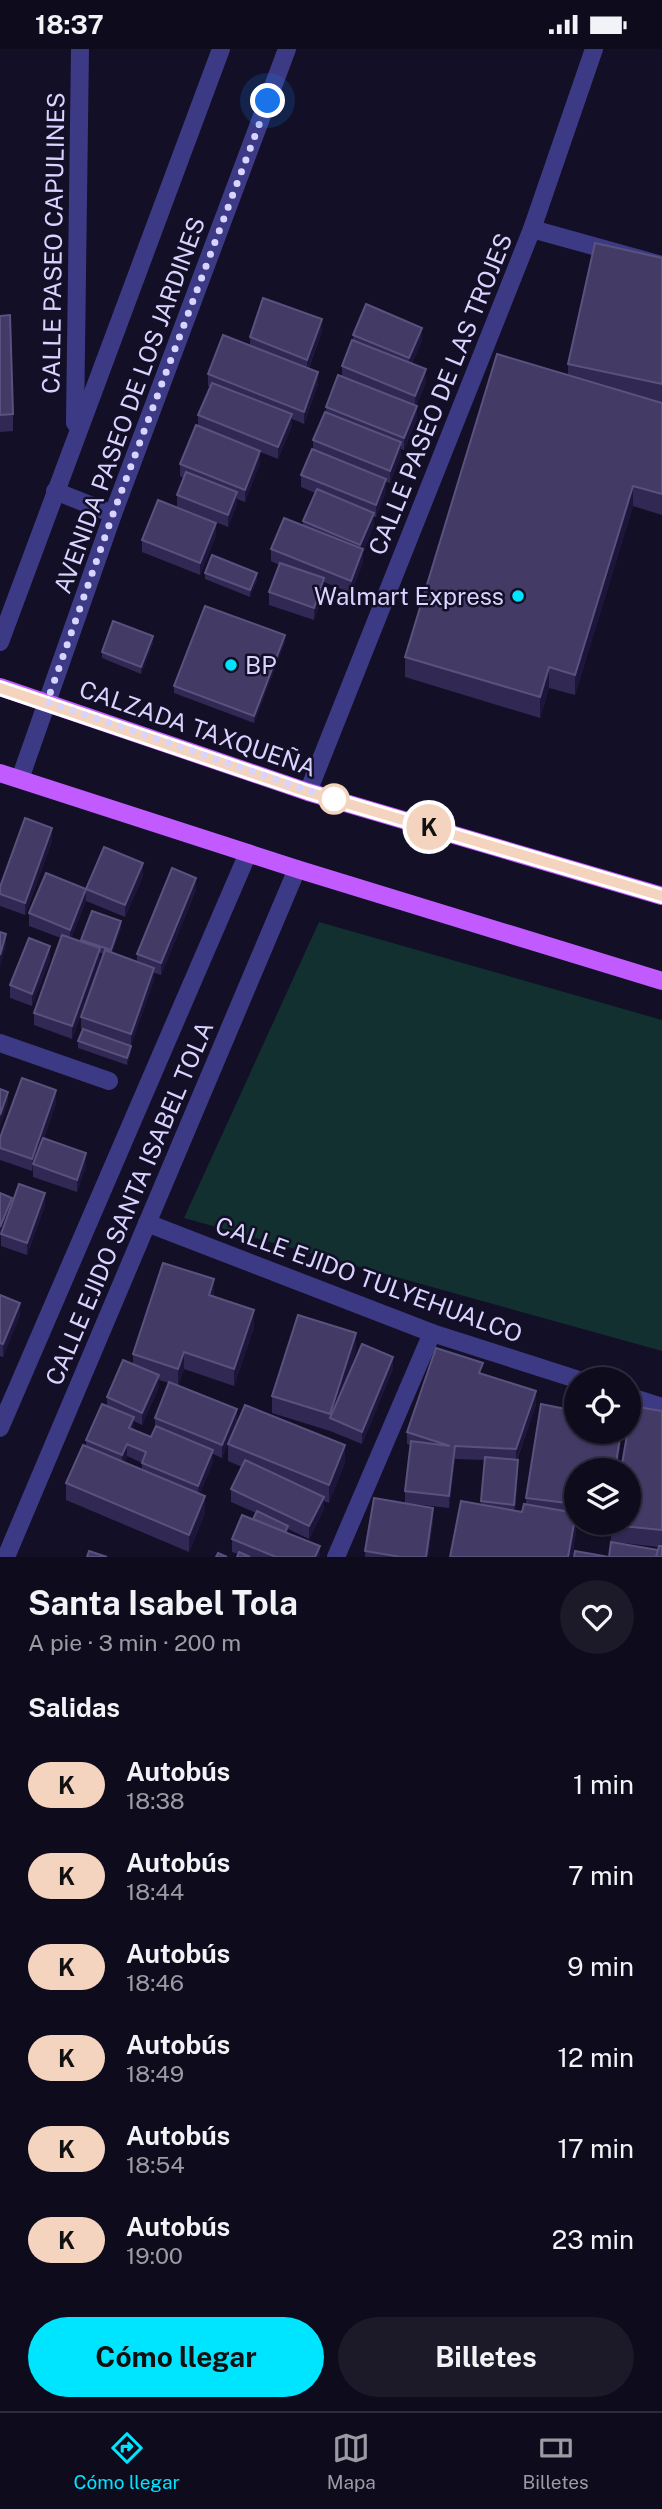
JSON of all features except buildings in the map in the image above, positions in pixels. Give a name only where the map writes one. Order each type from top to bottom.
[{"type":"main road","name":"CALZADA TAXQUEÑA","points":[[0,687],[308,792],[662,896]]},
{"type":"main road","points":[[0,773],[297,869],[662,981]]},
{"type":"street","name":"CALLE PASEO CAPULINES","points":[[75,438],[80,49]]},
{"type":"street","name":"AVENIDA PASEO DE LOS JARDINES","points":[[0,642],[221,49]]},
{"type":"street","name":"AVENIDA PASEO DE LOS JARDINES","points":[[20,779],[113,514],[287,49]]},
{"type":"street","name":"CALLE PASEO DE LAS TROJES","points":[[308,792],[532,229],[594,49]]},
{"type":"street","points":[[532,229],[662,265]]},
{"type":"street","points":[[55,491],[113,514]]},
{"type":"street","name":"CALLE EJIDO SANTA ISABEL TOLA","points":[[0,1428],[248,853]]},
{"type":"street","name":"CALLE EJIDO SANTA ISABEL TOLA","points":[[6,1557],[297,869]]},
{"type":"street","points":[[0,1043],[109,1081]]},
{"type":"street","name":"CALLE EJIDO TULYEHUALCO","points":[[147,1223],[432,1332],[564,1375]]},
{"type":"street","points":[[336,1557],[432,1332]]},
{"type":"street","points":[[641,1400],[662,1407]]},
{"type":"green space","points":[[319,922],[662,1020],[662,1351],[184,1218]]},
{"type":"bus line","name":"K","points":[[0,688],[308,792],[662,896]]},
{"type":"place","name":"Walmart Express","points":[[518,596]]},
{"type":"place","name":"BP","points":[[231,665]]},
{"type":"route","points":[[268,101],[113,514],[47,702],[334,799]]}]
